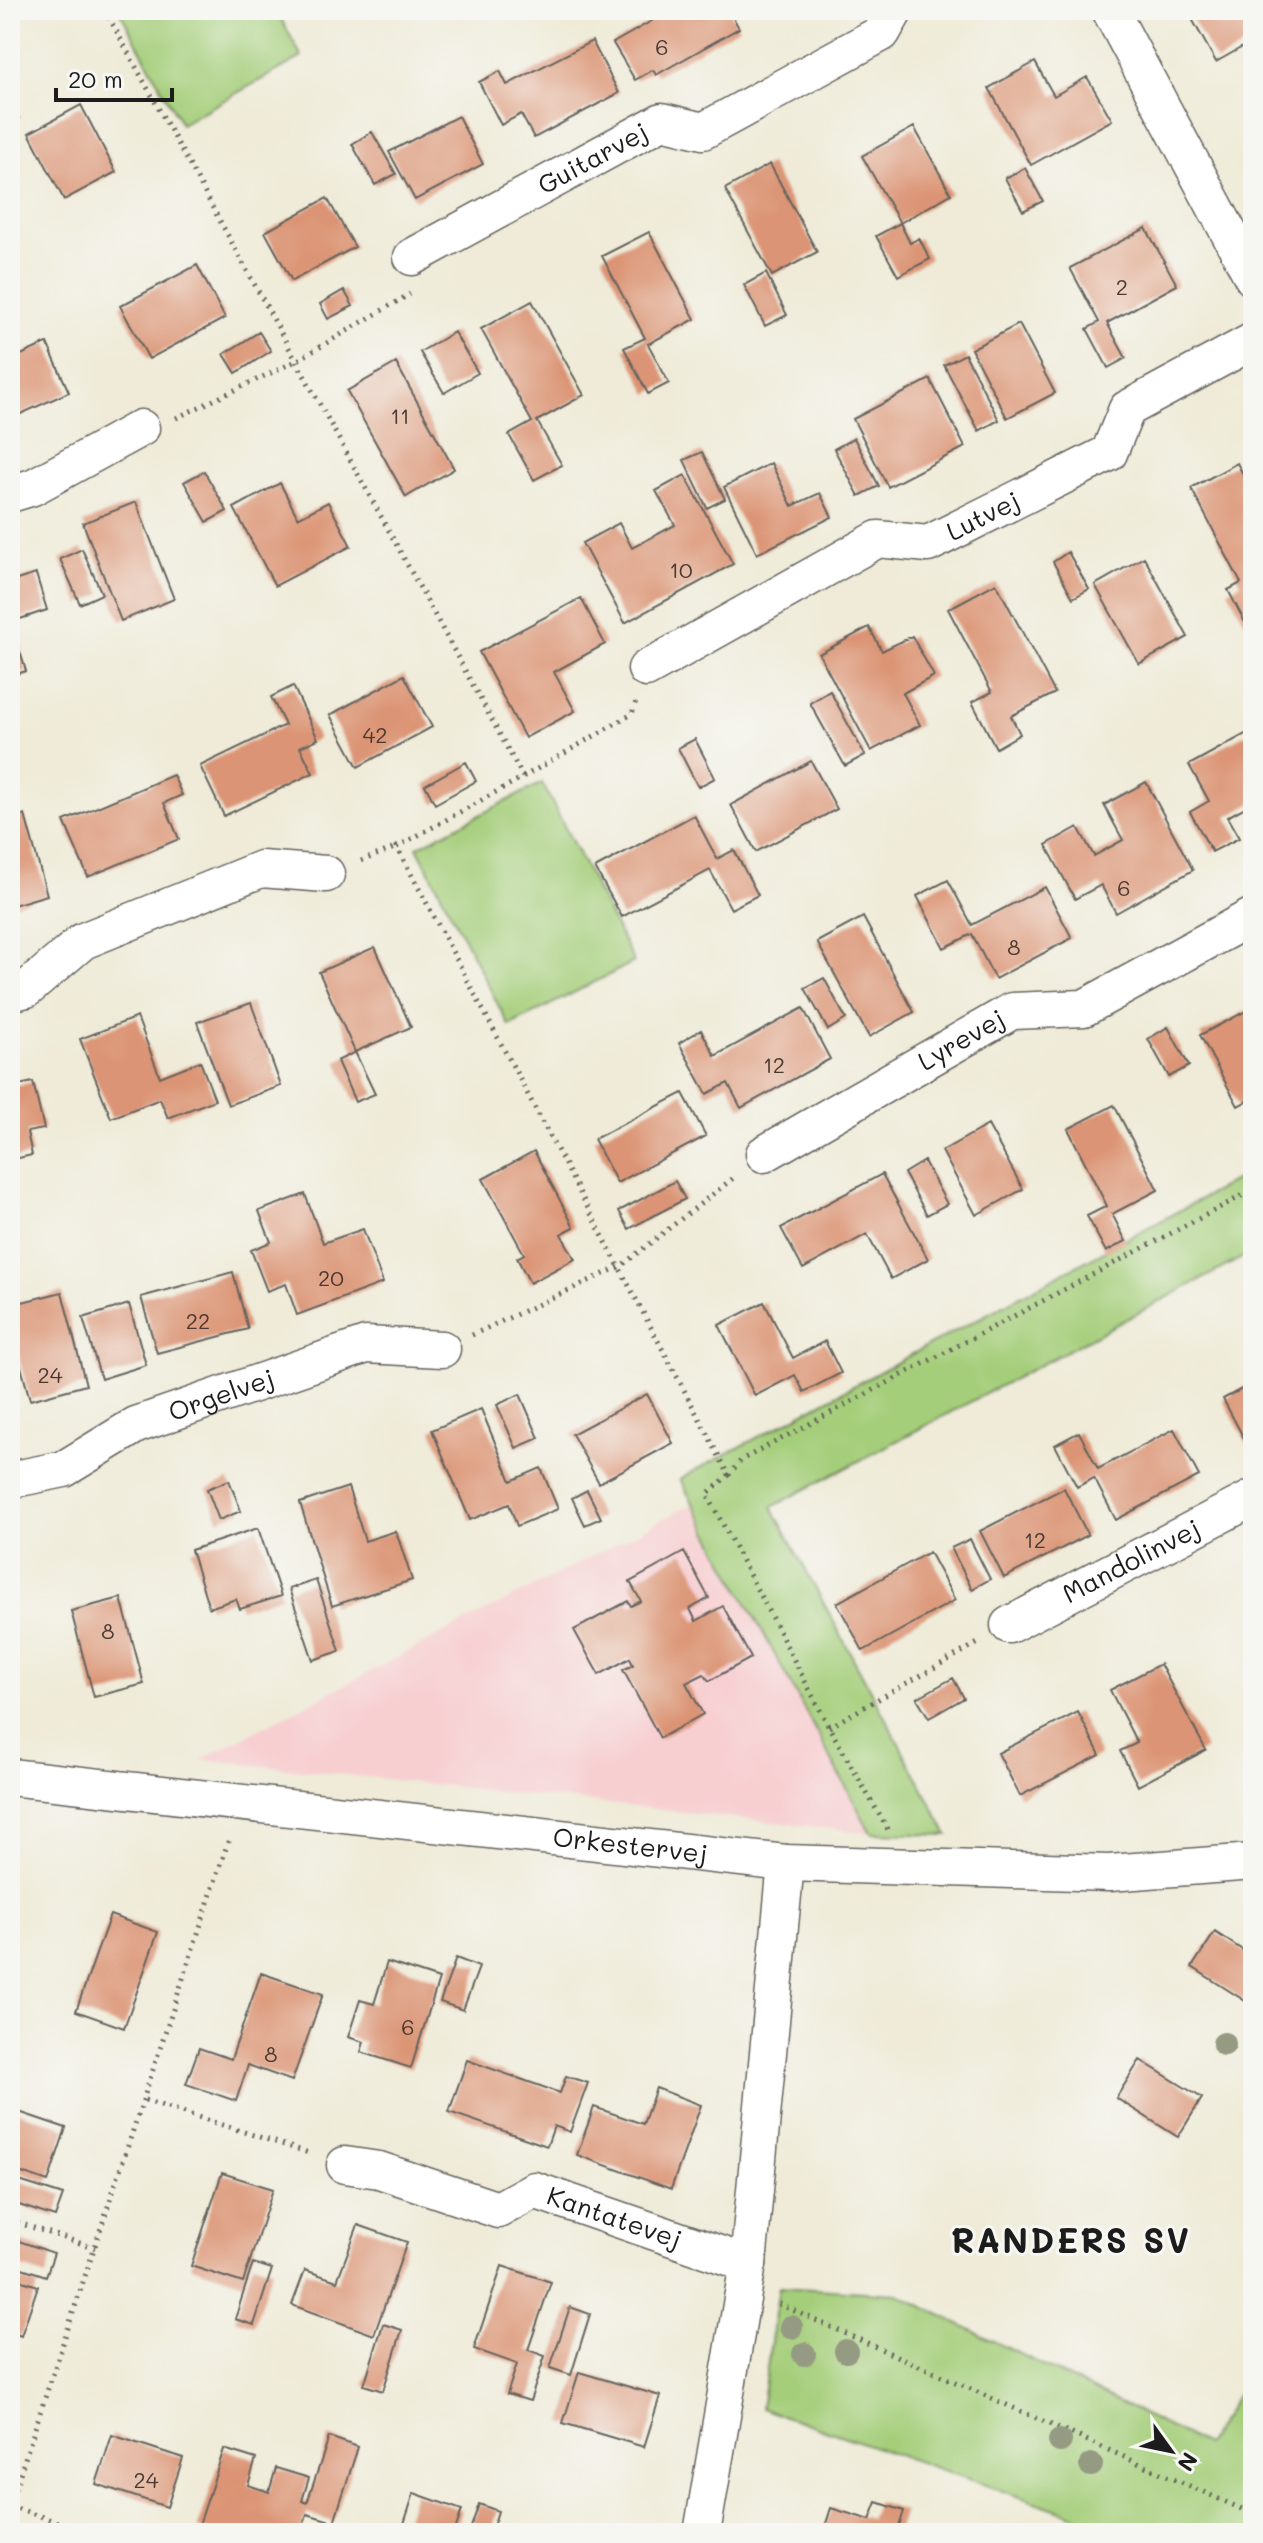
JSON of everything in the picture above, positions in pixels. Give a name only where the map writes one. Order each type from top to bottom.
[{"type":"street","name":"Guitarvej","points":[[412,257],[662,121],[703,131],[882,33],[895,10]]},
{"type":"street","points":[[1110,10],[1253,278]]},
{"type":"street","name":"Lutvej","points":[[646,669],[878,539],[928,544],[1109,453],[1127,409],[1253,341]]},
{"type":"street","points":[[10,494],[33,487],[141,428]]},
{"type":"street","points":[[10,993],[27,989],[83,941],[261,869],[326,874]]},
{"type":"street","name":"Lyrevej","points":[[764,1154],[1012,1011],[1084,1008],[1253,916]]},
{"type":"street","name":"Orgelvej","points":[[10,1480],[64,1469],[136,1425],[366,1345],[442,1349]]},
{"type":"street","name":"Mandolinvej","points":[[1009,1625],[1253,1498]]},
{"type":"street","name":"Orkestervej","points":[[10,1777],[786,1863],[1109,1873],[1253,1862]]},
{"type":"street","points":[[702,2533],[746,2276],[786,1863]]},
{"type":"street","name":"Kantatevej","points":[[345,2165],[379,2170],[498,2210],[534,2190],[746,2276]]},
{"type":"path","points":[[105,10],[523,777]]},
{"type":"path","points":[[141,428],[169,421],[296,361],[410,296],[412,257]]},
{"type":"path","points":[[646,669],[632,714],[397,847],[729,1475]]},
{"type":"path","points":[[442,1349],[621,1266],[764,1154]]},
{"type":"path","points":[[889,1867],[889,1831],[829,1727],[707,1494],[741,1460],[1253,1190]]},
{"type":"path","points":[[829,1727],[1009,1625]]},
{"type":"path","points":[[90,2533],[10,2505],[240,1803]]},
{"type":"path","points":[[145,2100],[345,2165]]},
{"type":"path","points":[[10,2220],[95,2248]]},
{"type":"path","points":[[746,2276],[1253,2514]]},
{"type":"shaded area","points":[[694,1503],[871,1833],[202,1759]]},
{"type":"green space","points":[[119,10],[276,10],[302,57],[181,124]]},
{"type":"green space","points":[[542,783],[634,962],[509,1026],[417,847]]},
{"type":"green space","points":[[1253,1171],[1253,1252],[772,1507],[948,1835],[871,1833],[680,1479]]},
{"type":"green space","points":[[779,2287],[898,2294],[1205,2445],[1253,2371],[1253,2533],[1125,2533],[761,2408]]},
{"type":"building","points":[[671,10],[729,10],[739,28],[656,75],[653,70],[635,80],[613,43]]},
{"type":"building","points":[[1187,10],[1253,10],[1253,41],[1216,62]]},
{"type":"building","points":[[592,41],[619,93],[534,138],[521,114],[501,125],[479,82],[500,71],[507,85]]},
{"type":"building","points":[[1035,62],[1054,96],[1087,77],[1112,120],[1031,165],[989,88]]},
{"type":"building","points":[[10,101],[19,118],[10,124]]},
{"type":"building","points":[[81,105],[116,172],[64,200],[29,133]]},
{"type":"building","points":[[458,116],[483,164],[415,200],[389,152]]},
{"type":"building","points":[[914,127],[951,194],[900,223],[862,156]]},
{"type":"building","points":[[372,132],[396,174],[375,185],[352,144]]},
{"type":"building","points":[[770,164],[817,252],[772,276],[725,189]]},
{"type":"building","points":[[1025,168],[1043,201],[1023,211],[1005,178]]},
{"type":"building","points":[[327,198],[355,247],[292,281],[265,232]]},
{"type":"building","points":[[900,223],[910,243],[919,238],[930,259],[898,276],[876,236]]},
{"type":"building","points":[[1146,228],[1177,285],[1107,323],[1126,358],[1108,368],[1087,329],[1099,322],[1070,268]]},
{"type":"building","points":[[649,232],[695,319],[648,344],[669,383],[648,394],[624,348],[645,338],[602,256]]},
{"type":"building","points":[[197,265],[225,318],[149,359],[120,306]]},
{"type":"building","points":[[766,273],[787,315],[765,326],[744,285]]},
{"type":"building","points":[[344,290],[353,306],[328,319],[320,304]]},
{"type":"building","points":[[532,301],[584,395],[537,421],[562,465],[534,480],[509,435],[532,422],[481,329]]},
{"type":"building","points":[[1019,324],[1055,393],[1007,418],[971,349]]},
{"type":"building","points":[[259,332],[271,351],[236,373],[224,354]]},
{"type":"building","points":[[454,332],[478,373],[444,393],[420,352]]},
{"type":"building","points":[[47,343],[69,392],[10,419],[10,360]]},
{"type":"building","points":[[965,354],[999,420],[979,431],[944,365]]},
{"type":"building","points":[[396,363],[454,469],[406,497],[347,391]]},
{"type":"building","points":[[930,379],[965,447],[888,487],[853,419]]},
{"type":"building","points":[[854,438],[879,486],[859,496],[834,449]]},
{"type":"building","points":[[702,452],[725,499],[707,508],[684,460]]},
{"type":"building","points":[[771,463],[792,506],[820,493],[832,517],[757,554],[724,487]]},
{"type":"building","points":[[1237,463],[1253,493],[1253,576],[1247,579],[1253,590],[1253,630],[1250,632],[1228,590],[1241,583],[1191,488]]},
{"type":"building","points":[[204,471],[227,511],[207,522],[184,482]]},
{"type":"building","points":[[685,475],[733,564],[625,623],[582,543],[619,523],[632,548],[675,525],[656,491]]},
{"type":"building","points":[[280,483],[298,518],[328,502],[351,546],[275,586],[234,508]]},
{"type":"building","points":[[136,502],[174,599],[121,621],[83,523]]},
{"type":"building","points":[[82,549],[102,594],[80,604],[60,559]]},
{"type":"building","points":[[1068,552],[1089,589],[1073,598],[1053,562]]},
{"type":"building","points":[[1144,557],[1188,637],[1139,664],[1095,585]]},
{"type":"building","points":[[36,574],[47,610],[11,622],[26,671],[10,676],[10,582]]},
{"type":"building","points":[[996,583],[1055,693],[1011,716],[1020,734],[996,748],[972,702],[992,692],[948,609]]},
{"type":"building","points":[[581,598],[605,644],[554,672],[575,711],[525,738],[479,652]]},
{"type":"building","points":[[869,627],[882,651],[912,636],[934,676],[903,693],[920,725],[871,751],[819,654]]},
{"type":"building","points":[[404,675],[432,727],[358,767],[330,715]]},
{"type":"building","points":[[293,686],[318,739],[300,747],[313,773],[224,816],[200,766],[285,725],[271,697]]},
{"type":"building","points":[[830,691],[865,755],[845,766],[810,703]]},
{"type":"building","points":[[1247,733],[1250,738],[1253,736],[1253,803],[1227,817],[1239,838],[1212,852],[1190,812],[1209,801],[1189,765]]},
{"type":"building","points":[[695,739],[715,778],[698,787],[678,748]]},
{"type":"building","points":[[811,761],[837,809],[756,852],[731,805]]},
{"type":"building","points":[[466,762],[476,781],[435,804],[425,785]]},
{"type":"building","points":[[173,775],[182,795],[164,803],[179,839],[88,877],[64,821]]},
{"type":"building","points":[[1146,782],[1193,870],[1116,913],[1101,885],[1075,899],[1046,845],[1078,827],[1094,856],[1123,840],[1104,805]]},
{"type":"building","points":[[25,815],[47,895],[10,906],[10,819]]},
{"type":"building","points":[[694,815],[717,859],[734,850],[758,895],[731,909],[710,870],[622,917],[595,868]]},
{"type":"building","points":[[948,880],[972,925],[1045,887],[1072,938],[995,979],[972,934],[944,948],[917,896]]},
{"type":"building","points":[[863,917],[914,1012],[869,1037],[817,942]]},
{"type":"building","points":[[375,947],[411,1027],[355,1052],[319,972]]},
{"type":"building","points":[[824,978],[846,1019],[828,1030],[805,988]]},
{"type":"building","points":[[251,1003],[281,1086],[228,1105],[197,1022]]},
{"type":"building","points":[[803,1008],[830,1059],[741,1108],[728,1083],[707,1094],[679,1043],[701,1030],[715,1056]]},
{"type":"building","points":[[1246,1011],[1253,1024],[1253,1098],[1238,1106],[1200,1035]]},
{"type":"building","points":[[137,1017],[160,1077],[200,1061],[215,1100],[168,1118],[160,1099],[111,1118],[80,1039]]},
{"type":"building","points":[[1168,1027],[1189,1066],[1169,1077],[1148,1039]]},
{"type":"building","points":[[355,1052],[375,1094],[355,1102],[337,1061]]},
{"type":"building","points":[[33,1082],[44,1129],[27,1132],[32,1155],[10,1160],[10,1087]]},
{"type":"building","points":[[683,1093],[706,1136],[617,1183],[594,1139]]},
{"type":"building","points":[[1114,1105],[1158,1190],[1112,1214],[1126,1241],[1106,1252],[1087,1216],[1107,1206],[1068,1129]]},
{"type":"building","points":[[988,1125],[1023,1189],[976,1215],[942,1151]]},
{"type":"building","points":[[534,1151],[574,1227],[561,1234],[575,1259],[530,1283],[517,1258],[524,1254],[483,1179]]},
{"type":"building","points":[[924,1161],[947,1204],[927,1215],[904,1173]]},
{"type":"building","points":[[882,1174],[928,1259],[891,1279],[867,1234],[803,1269],[781,1228]]},
{"type":"building","points":[[675,1181],[685,1199],[629,1229],[619,1211]]},
{"type":"building","points":[[305,1194],[323,1243],[363,1229],[383,1283],[297,1315],[286,1284],[267,1291],[251,1250],[271,1242],[259,1211]]},
{"type":"building","points":[[233,1272],[248,1329],[157,1353],[141,1297]]},
{"type":"building","points":[[62,1292],[86,1385],[30,1400],[10,1326],[10,1305]]},
{"type":"building","points":[[764,1302],[793,1358],[825,1341],[841,1373],[804,1392],[795,1375],[755,1396],[719,1325]]},
{"type":"building","points":[[129,1304],[146,1365],[101,1379],[83,1318]]},
{"type":"building","points":[[1253,1383],[1253,1443],[1248,1446],[1223,1399]]},
{"type":"building","points":[[520,1394],[539,1438],[516,1448],[497,1405]]},
{"type":"building","points":[[647,1394],[673,1443],[599,1483],[572,1434]]},
{"type":"building","points":[[481,1409],[511,1481],[541,1468],[558,1509],[517,1526],[509,1504],[470,1520],[432,1430]]},
{"type":"building","points":[[1174,1429],[1199,1476],[1116,1520],[1094,1478],[1077,1487],[1055,1445],[1079,1432],[1098,1469]]},
{"type":"building","points":[[229,1480],[241,1511],[219,1520],[207,1489]]},
{"type":"building","points":[[348,1487],[365,1541],[396,1531],[412,1580],[332,1606],[300,1503]]},
{"type":"building","points":[[1064,1488],[1088,1535],[1004,1578],[980,1531]]},
{"type":"building","points":[[587,1490],[601,1518],[585,1525],[572,1498]]},
{"type":"building","points":[[258,1528],[281,1596],[240,1609],[236,1599],[209,1608],[191,1550]]},
{"type":"building","points":[[970,1539],[990,1579],[972,1589],[951,1548]]},
{"type":"building","points":[[684,1552],[709,1598],[690,1609],[696,1621],[723,1606],[751,1658],[709,1681],[704,1674],[686,1683],[703,1714],[660,1738],[623,1670],[633,1665],[630,1658],[599,1675],[574,1630],[628,1601],[631,1606],[641,1601],[630,1582]]},
{"type":"building","points":[[929,1552],[955,1600],[863,1651],[837,1603]]},
{"type":"building","points":[[316,1580],[340,1651],[313,1660],[289,1589]]},
{"type":"building","points":[[121,1598],[144,1684],[94,1697],[71,1611]]},
{"type":"building","points":[[1160,1664],[1206,1750],[1138,1786],[1120,1751],[1137,1743],[1110,1690]]},
{"type":"building","points":[[953,1678],[964,1698],[929,1718],[917,1698]]},
{"type":"building","points":[[1078,1712],[1100,1755],[1020,1796],[998,1753]]},
{"type":"building","points":[[110,1915],[158,1932],[124,2028],[76,2011]]},
{"type":"building","points":[[1215,1932],[1253,1957],[1253,2006],[1192,1967]]},
{"type":"building","points":[[456,1958],[479,1967],[463,2010],[440,2002]]},
{"type":"building","points":[[387,1962],[439,1979],[411,2068],[361,2052],[364,2042],[348,2037],[360,2000],[374,2004]]},
{"type":"building","points":[[261,1973],[323,1994],[292,2081],[248,2065],[236,2101],[186,2084],[199,2048],[231,2059]]},
{"type":"building","points":[[467,2060],[560,2093],[566,2076],[588,2083],[570,2132],[554,2126],[547,2146],[449,2112]]},
{"type":"building","points":[[1140,2060],[1202,2098],[1178,2137],[1116,2098]]},
{"type":"building","points":[[656,2088],[701,2105],[671,2189],[577,2155],[594,2107],[643,2124]]},
{"type":"building","points":[[10,2109],[66,2128],[48,2182],[10,2169]]},
{"type":"building","points":[[222,2173],[273,2189],[243,2283],[191,2266]]},
{"type":"building","points":[[16,2180],[63,2195],[55,2217],[10,2202]]},
{"type":"building","points":[[358,2225],[407,2242],[374,2335],[292,2305],[305,2270],[337,2281]]},
{"type":"building","points":[[10,2238],[54,2253],[46,2276],[10,2264]]},
{"type":"building","points":[[253,2263],[272,2269],[254,2325],[235,2319]]},
{"type":"building","points":[[502,2266],[551,2282],[528,2350],[545,2356],[530,2401],[507,2394],[517,2364],[474,2349]]},
{"type":"building","points":[[10,2277],[38,2286],[21,2336],[10,2332]]},
{"type":"building","points":[[570,2307],[590,2314],[571,2375],[550,2368]]},
{"type":"building","points":[[383,2324],[402,2330],[383,2391],[364,2385]]},
{"type":"building","points":[[579,2372],[660,2396],[644,2447],[563,2423]]},
{"type":"building","points":[[112,2435],[183,2458],[167,2507],[96,2484]]},
{"type":"building","points":[[329,2437],[358,2447],[334,2522],[307,2514],[301,2533],[213,2533],[198,2528],[224,2449],[256,2459],[248,2485],[269,2492],[276,2468],[309,2478],[302,2501],[307,2503]]},
{"type":"building","points":[[414,2493],[462,2510],[454,2533],[401,2533]]},
{"type":"building","points":[[877,2502],[904,2511],[897,2533],[823,2533],[831,2508],[870,2520]]},
{"type":"building","points":[[479,2504],[498,2511],[491,2533],[469,2533]]},
{"type":"district","name":"RANDERS SV","points":[[1071,2241]]}]
